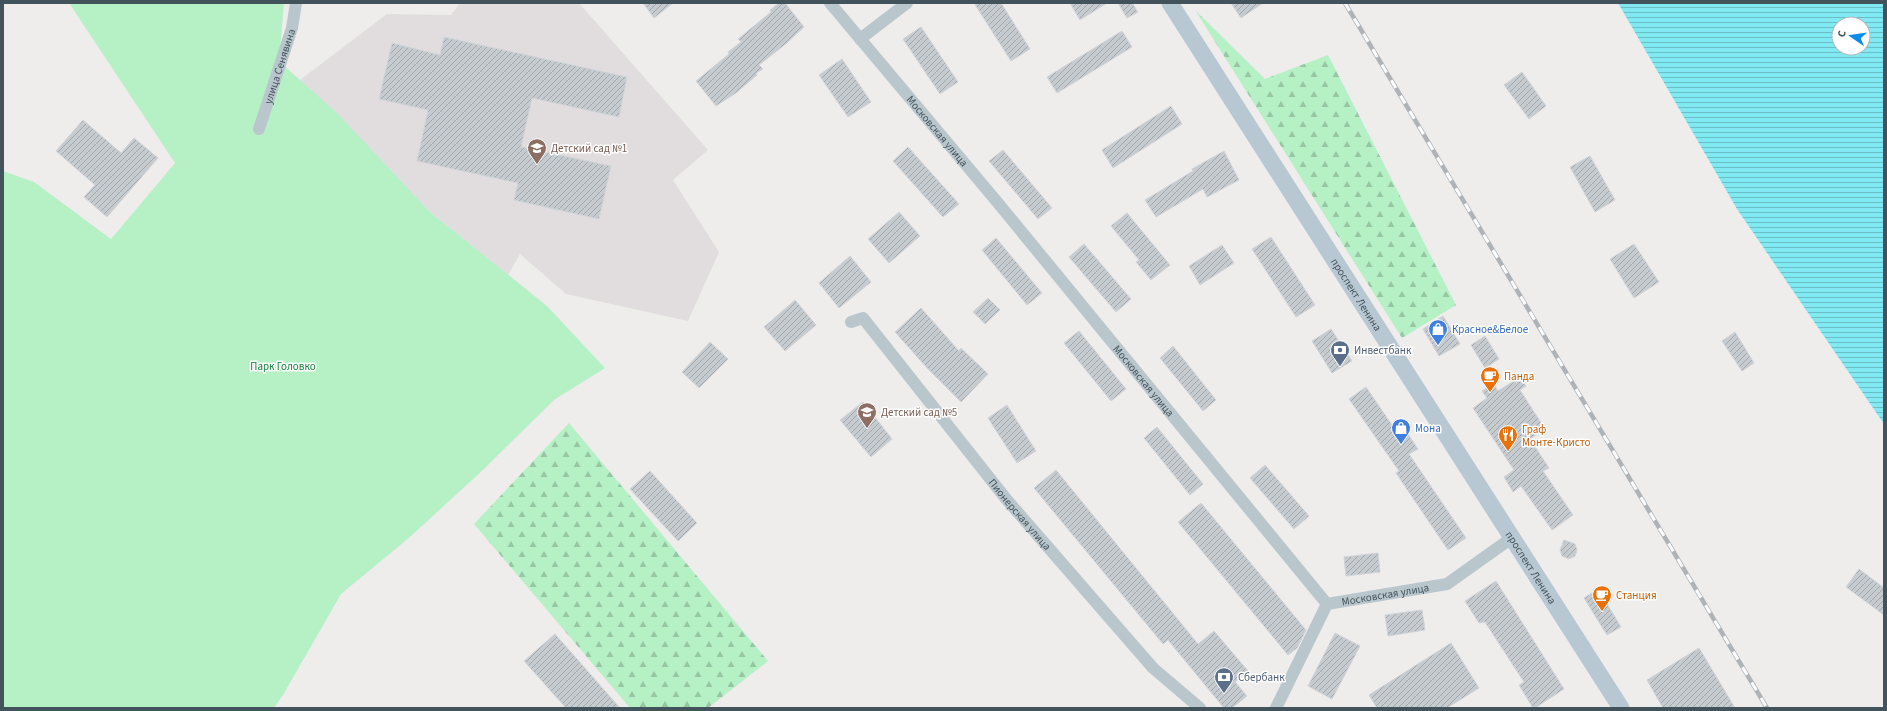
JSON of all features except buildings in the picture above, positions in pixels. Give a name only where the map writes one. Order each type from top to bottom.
[{"type":"main road","name":"проспект Ленина","points":[[1170,3],[1621,708]]},
{"type":"street","name":"улица Сенявина","points":[[259,129],[292,28],[296,3]]},
{"type":"street","name":"Московская улица","points":[[830,3],[998,203],[1327,604],[1447,584],[1513,537]]},
{"type":"street","points":[[860,39],[906,3]]},
{"type":"street","name":"Пионерская улица","points":[[851,322],[863,318],[1007,500],[1153,668],[1200,708]]},
{"type":"street","points":[[1276,708],[1327,604]]},
{"type":"shaded area","name":"Детский сад №1","points":[[460,3],[579,3],[708,150],[673,180],[719,252],[688,321],[566,294],[520,254],[508,275],[429,211],[300,80],[387,14],[451,15]]},
{"type":"green space","name":"Парк Головко","points":[[69,3],[284,3],[279,61],[338,114],[429,211],[547,306],[605,368],[554,400],[484,469],[410,537],[341,594],[274,708],[3,708],[3,171],[34,182],[111,239],[175,163]]},
{"type":"green space","points":[[1195,10],[1265,79],[1328,55],[1456,305],[1402,338]]},
{"type":"green space","points":[[569,423],[768,661],[708,708],[630,708],[474,524]]},
{"type":"water","points":[[1618,3],[1884,3],[1884,424],[1737,209]]},
{"type":"railway","points":[[1345,3],[1767,708]]},
{"type":"place","name":"Детский сад №1","points":[[537,165]]},
{"type":"place","name":"Красное&Белое","points":[[1438,346]]},
{"type":"place","name":"Инвестбанк","points":[[1340,367]]},
{"type":"place","name":"Панда","points":[[1490,393]]},
{"type":"place","name":"Детский сад №5","points":[[867,429]]},
{"type":"place","name":"Мона","points":[[1401,445]]},
{"type":"place","name":"Граф Монте-Кристо","points":[[1508,452]]},
{"type":"place","name":"Станция","points":[[1602,612]]},
{"type":"place","name":"Сбербанк","points":[[1224,694]]}]
